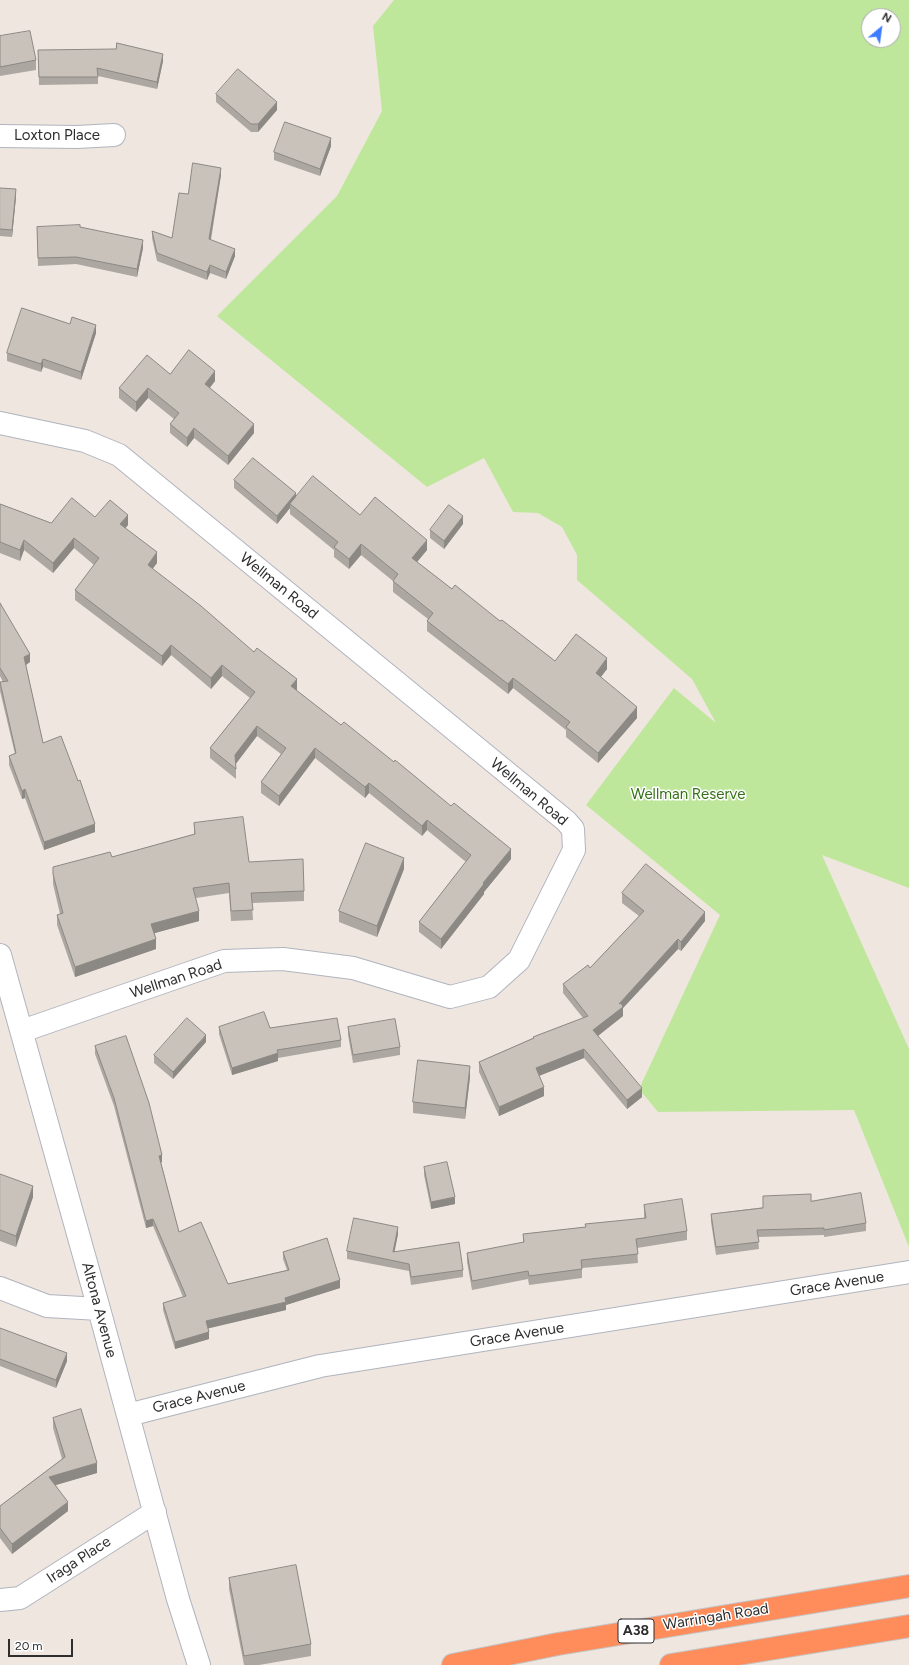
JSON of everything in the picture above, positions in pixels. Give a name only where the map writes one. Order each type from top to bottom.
[{"type":"highway","name":"Warringah Road","points":[[453,1665],[558,1644],[909,1586]]},
{"type":"highway","points":[[671,1665],[909,1626]]},
{"type":"street","name":"Loxton Place","points":[[0,136],[77,137],[114,135]]},
{"type":"street","name":"Wellman Road","points":[[0,423],[85,441],[120,455],[566,821],[573,829],[574,850],[519,960],[489,987],[450,997],[353,968],[283,959],[224,962],[22,1031]]},
{"type":"street","name":"Altona Avenue","points":[[2,967],[22,1031],[178,1599],[199,1665]]},
{"type":"street","name":"Grace Avenue","points":[[128,1415],[320,1366],[909,1272]]},
{"type":"street","points":[[0,1288],[47,1306],[99,1309]]},
{"type":"street","name":"Iraga Place","points":[[0,1600],[20,1598],[155,1512]]},
{"type":"green space","name":"Wellman Reserve","points":[[394,0],[909,0],[909,888],[822,855],[909,1049],[909,1247],[854,1110],[658,1112],[639,1089],[720,915],[586,805],[674,688],[716,723],[692,679],[577,580],[577,555],[562,527],[538,513],[513,512],[484,458],[427,487],[217,316],[337,196],[382,111],[373,26]]},
{"type":"building","points":[[30,31],[36,60],[0,67],[0,36]]},
{"type":"building","points":[[117,43],[163,54],[157,82],[97,68],[98,77],[39,77],[38,50],[116,49]]},
{"type":"building","points":[[238,69],[277,102],[258,124],[251,124],[216,94]]},
{"type":"building","points":[[285,122],[331,138],[320,169],[274,152]]},
{"type":"building","points":[[193,163],[221,168],[209,239],[235,249],[226,272],[210,265],[207,272],[157,253],[152,231],[172,238],[179,193],[188,194]]},
{"type":"building","points":[[0,188],[16,189],[12,230],[0,229]]},
{"type":"building","points":[[80,225],[80,227],[143,240],[137,269],[76,257],[38,258],[37,227]]},
{"type":"building","points":[[22,308],[70,324],[72,317],[96,325],[81,372],[43,359],[41,364],[7,353]]},
{"type":"building","points":[[189,350],[215,371],[205,384],[254,424],[228,456],[194,428],[187,438],[170,424],[179,413],[148,388],[136,402],[119,388],[147,355],[170,374]]},
{"type":"building","points":[[253,458],[296,493],[277,516],[234,480]]},
{"type":"building","points":[[313,476],[360,515],[375,497],[427,540],[412,558],[452,589],[455,585],[500,621],[502,620],[555,661],[576,634],[607,658],[596,673],[637,707],[598,753],[566,727],[570,722],[513,678],[508,684],[427,621],[433,613],[393,581],[398,574],[361,544],[349,559],[334,547],[338,542],[290,504]]},
{"type":"building","points":[[72,498],[95,517],[110,500],[128,515],[120,524],[157,552],[148,565],[201,606],[254,652],[257,648],[297,679],[291,686],[341,725],[344,722],[394,762],[395,760],[451,806],[454,803],[511,849],[483,883],[484,884],[441,939],[419,922],[471,855],[427,820],[422,826],[369,783],[365,787],[315,748],[279,796],[261,782],[286,748],[257,726],[235,755],[236,769],[210,748],[255,692],[222,665],[211,678],[171,645],[162,656],[75,590],[99,558],[74,538],[53,563],[24,540],[20,550],[0,542],[0,504],[51,523]]},
{"type":"building","points":[[449,505],[463,516],[444,541],[430,530]]},
{"type":"building","points":[[0,603],[30,654],[24,657],[43,743],[61,736],[78,781],[80,780],[95,824],[44,842],[25,789],[22,791],[9,756],[16,753],[0,682],[8,681],[0,668]]},
{"type":"building","points":[[243,817],[249,862],[303,859],[304,891],[251,893],[253,910],[231,911],[229,883],[193,888],[199,911],[151,924],[156,939],[75,967],[57,915],[63,913],[53,874],[53,867],[110,852],[112,857],[195,834],[194,823]]},
{"type":"building","points":[[366,843],[404,858],[377,926],[339,911]]},
{"type":"building","points":[[646,864],[705,912],[681,942],[678,939],[619,1004],[621,1003],[623,1007],[593,1030],[642,1088],[627,1100],[584,1049],[536,1068],[544,1087],[499,1107],[479,1062],[534,1038],[533,1037],[588,1016],[563,984],[588,965],[590,968],[644,911],[622,893]]},
{"type":"building","points":[[264,1012],[270,1028],[337,1018],[341,1040],[277,1050],[278,1053],[232,1068],[219,1027]]},
{"type":"building","points":[[187,1018],[206,1035],[173,1072],[154,1055]]},
{"type":"building","points":[[395,1019],[400,1047],[353,1055],[348,1027]]},
{"type":"building","points":[[126,1036],[149,1103],[162,1155],[159,1156],[179,1232],[201,1222],[228,1284],[289,1270],[283,1252],[327,1238],[340,1280],[285,1298],[286,1302],[206,1321],[209,1332],[175,1342],[163,1303],[186,1296],[153,1219],[146,1221],[114,1098],[95,1046]]},
{"type":"building","points":[[418,1060],[470,1066],[465,1108],[413,1102]]},
{"type":"building","points":[[447,1162],[455,1197],[431,1202],[424,1167]]},
{"type":"building","points":[[0,1174],[33,1186],[16,1236],[0,1230]]},
{"type":"building","points":[[861,1193],[866,1223],[824,1230],[824,1228],[757,1230],[759,1242],[716,1247],[711,1214],[763,1208],[763,1196],[811,1194],[811,1201]]},
{"type":"building","points":[[682,1199],[687,1231],[636,1239],[638,1254],[581,1260],[582,1269],[529,1276],[528,1271],[472,1281],[467,1253],[524,1242],[523,1234],[586,1227],[585,1224],[646,1218],[644,1205]]},
{"type":"building","points":[[354,1218],[398,1227],[393,1252],[459,1242],[463,1270],[411,1277],[409,1264],[347,1251]]},
{"type":"building","points":[[0,1328],[67,1353],[56,1380],[0,1359]]},
{"type":"building","points":[[81,1409],[97,1463],[49,1477],[68,1502],[12,1544],[0,1528],[0,1506],[65,1457],[53,1418]]},
{"type":"building","points":[[296,1565],[311,1644],[244,1656],[229,1578]]}]
